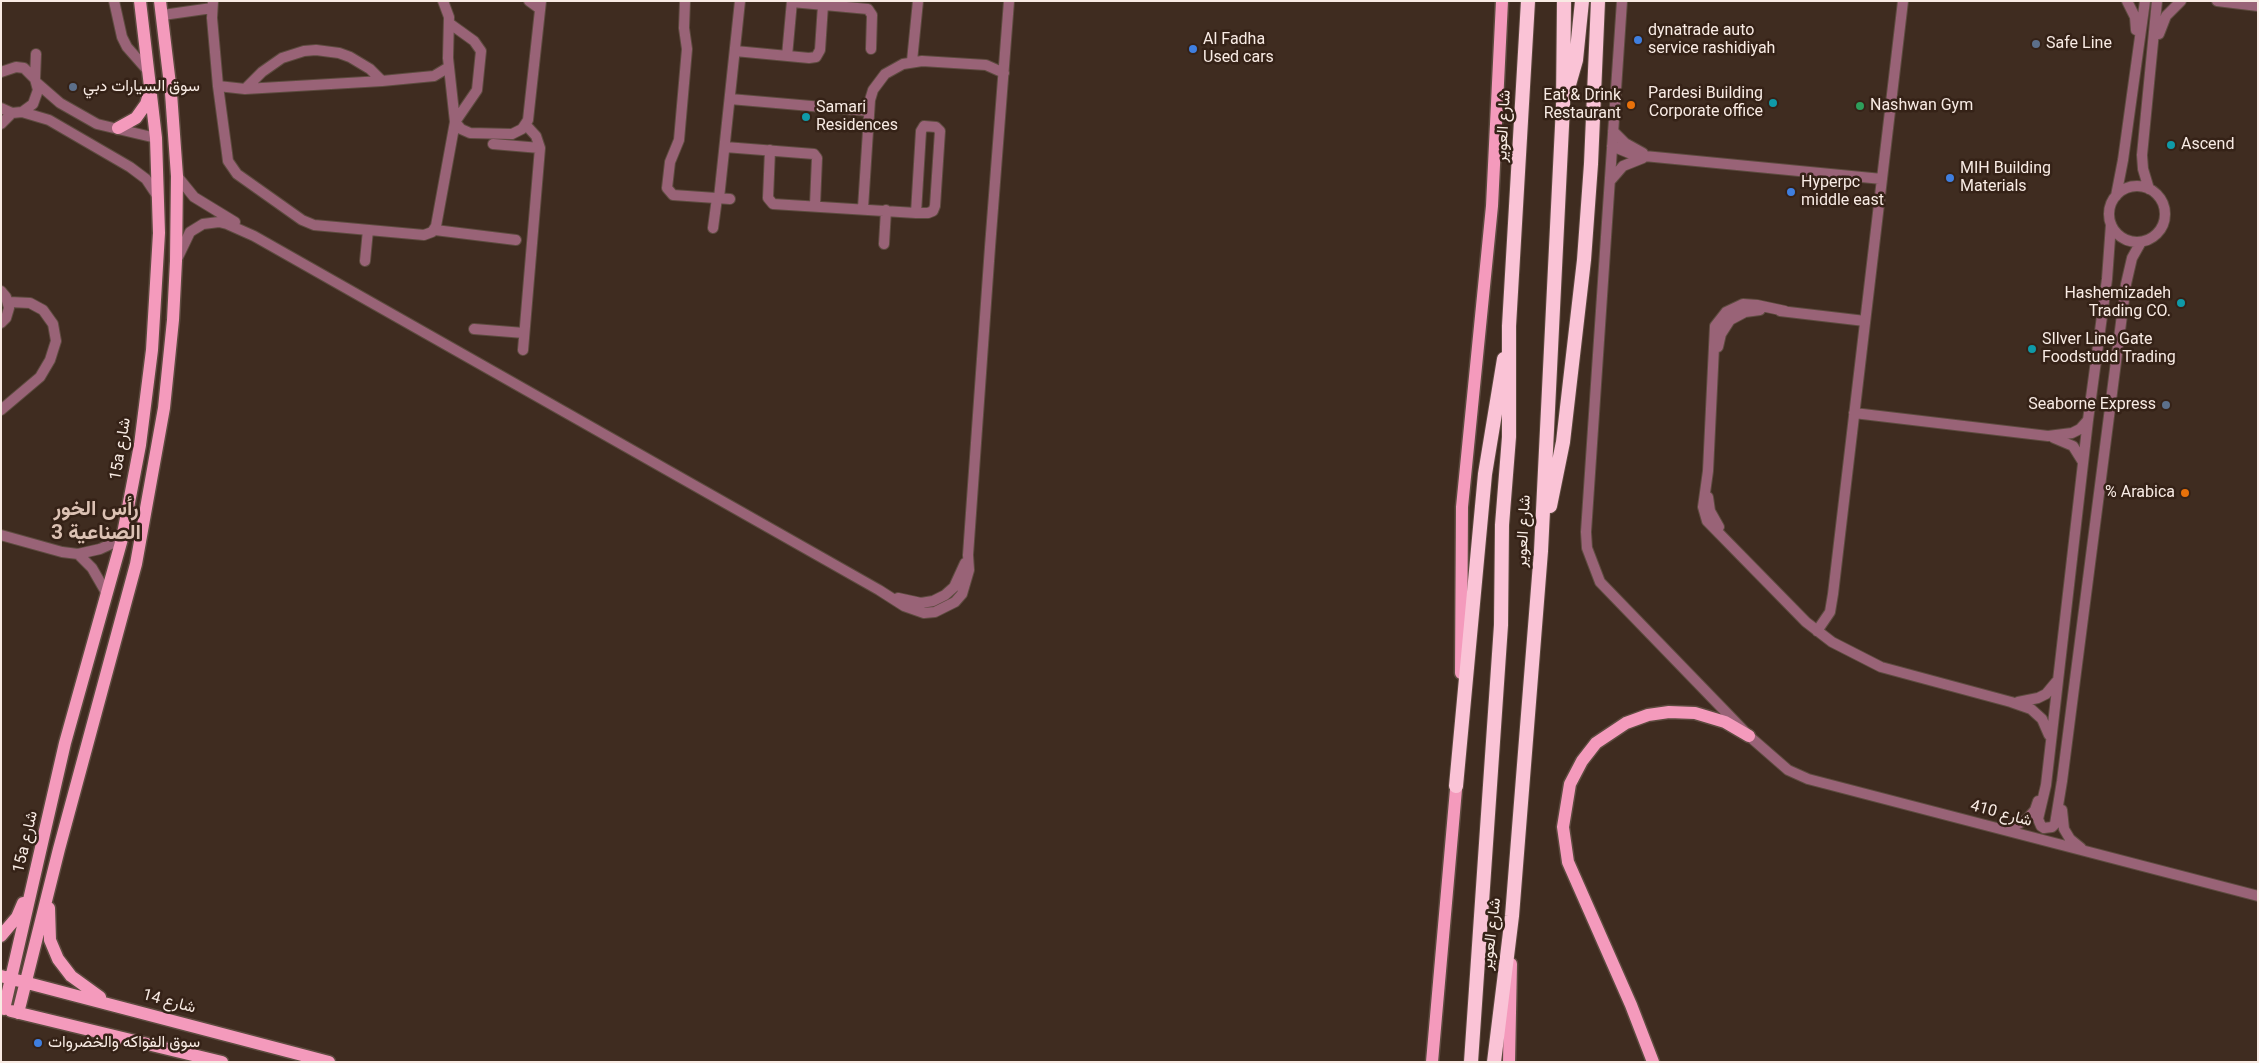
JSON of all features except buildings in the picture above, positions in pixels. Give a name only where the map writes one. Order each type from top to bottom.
[{"type":"highway","name":"شارع العوير","points":[[1471,1062],[1501,625],[1502,525],[1510,437],[1509,326],[1528,1]]},
{"type":"highway","name":"شارع العوير","points":[[1494,1062],[1512,916],[1541,551],[1563,106],[1564,1]]},
{"type":"highway","points":[[1563,106],[1576,60],[1582,1]]},
{"type":"highway","points":[[1541,551],[1563,442],[1580,299],[1592,164],[1598,1]]},
{"type":"highway","points":[[1456,786],[1485,474],[1509,326]]},
{"type":"main road","name":"15a شارع","points":[[3,1009],[6,977],[37,866],[65,744],[122,539],[140,445],[152,350],[156,293],[158,197],[156,138],[140,1]]},
{"type":"main road","name":"15a شارع","points":[[18,1013],[51,878],[136,564],[164,408],[173,320],[177,176],[171,93],[160,1]]},
{"type":"main road","points":[[1432,1062],[1456,786],[1461,666],[1462,506],[1492,206],[1502,1]]},
{"type":"main road","points":[[118,128],[136,118],[146,104],[151,89]]},
{"type":"main road","points":[[156,138],[162,141],[168,152],[171,240],[176,261]]},
{"type":"main road","points":[[136,564],[128,563],[126,558],[141,465],[140,445]]},
{"type":"main road","points":[[1653,1062],[1631,1005],[1568,862],[1563,827],[1570,784],[1582,761],[1596,743],[1626,723],[1648,715],[1670,712],[1695,713],[1725,722],[1749,736]]},
{"type":"main road","points":[[1,936],[17,917],[37,866]]},
{"type":"main road","points":[[51,878],[48,924],[54,950],[71,976],[108,1003]]},
{"type":"main road","points":[[1509,1062],[1512,916]]},
{"type":"main road","name":"شارع 14","points":[[6,977],[329,1062]]},
{"type":"main road","points":[[5,993],[20,987],[25,982]]},
{"type":"main road","points":[[3,1009],[222,1062]]},
{"type":"main road","points":[[1428,1062],[1433,1046]]},
{"type":"street","points":[[114,1],[122,37],[127,47],[143,64],[150,76]]},
{"type":"street","points":[[455,122],[461,129],[470,133],[512,134],[522,130],[526,125],[529,115],[541,5],[529,1]]},
{"type":"street","points":[[685,1],[684,28],[687,49],[679,140],[670,162],[667,188],[673,195],[722,198]]},
{"type":"street","points":[[713,228],[722,198],[725,147],[740,1]]},
{"type":"street","points":[[912,61],[918,1]]},
{"type":"street","points":[[177,176],[194,197],[254,236],[914,611],[924,613],[946,609],[962,594],[969,570],[968,555],[1009,1]]},
{"type":"street","name":"شارع 410","points":[[1622,1],[1586,532],[1595,574],[1606,590],[1779,765],[1808,780],[2258,896]]},
{"type":"street","points":[[1817,631],[1826,621],[1832,603],[1903,1]]},
{"type":"street","points":[[2127,1],[2135,17],[2135,64]]},
{"type":"street","points":[[2141,242],[2129,266],[2126,284],[2055,824],[2052,827],[2044,828],[2038,823],[2038,819],[2044,798],[2048,770],[2088,420],[2107,279],[2111,224],[2110,209],[2116,196],[2123,160],[2145,1]]},
{"type":"street","points":[[2149,189],[2143,169],[2142,155],[2157,1]]},
{"type":"street","points":[[2152,66],[2163,22],[2170,10],[2180,1]]},
{"type":"street","points":[[2217,1],[2258,6]]},
{"type":"street","points":[[434,230],[455,122],[449,67],[449,23],[446,2]]},
{"type":"street","points":[[787,56],[792,2],[870,10],[872,15],[871,49]]},
{"type":"street","points":[[163,15],[212,4],[218,86],[226,153],[232,168],[237,174],[308,223],[321,226],[424,236],[434,230],[516,240]]},
{"type":"street","points":[[735,51],[812,58],[819,54],[823,5]]},
{"type":"street","points":[[449,23],[474,42],[481,52],[477,90],[455,122]]},
{"type":"street","points":[[245,89],[267,68],[282,58],[292,54],[316,50],[339,52],[350,57],[370,69],[382,81]]},
{"type":"street","points":[[1,124],[17,112],[33,104],[37,97],[36,54],[16,67],[3,70]]},
{"type":"street","points":[[986,65],[1005,58]]},
{"type":"street","points":[[863,208],[869,112],[873,90],[878,81],[893,68],[912,61],[986,65],[1004,73]]},
{"type":"street","points":[[16,67],[24,68],[60,103],[85,118],[97,124],[156,138]]},
{"type":"street","points":[[218,86],[245,89],[382,81],[434,76],[449,67]]},
{"type":"street","points":[[730,99],[869,112]]},
{"type":"street","points":[[1,108],[49,120],[130,167],[146,179],[158,197]]},
{"type":"street","points":[[523,350],[540,148],[536,136],[526,125]]},
{"type":"street","points":[[770,150],[769,200],[775,204],[863,208],[886,210],[916,213],[928,214],[934,208],[940,131],[936,127],[924,126],[921,129],[916,213]]},
{"type":"street","points":[[1613,131],[1634,149],[1658,156]]},
{"type":"street","points":[[493,144],[540,148]]},
{"type":"street","points":[[1612,146],[1627,154],[1882,179]]},
{"type":"street","points":[[725,147],[810,153],[816,156],[815,205]]},
{"type":"street","points":[[1610,181],[1629,162],[1658,156]]},
{"type":"street","points":[[2111,224],[2119,236],[2126,240],[2141,242],[2154,236],[2160,230],[2164,218],[2160,199],[2149,189],[2142,187],[2128,188],[2116,196]]},
{"type":"street","points":[[884,244],[886,210]]},
{"type":"street","points":[[176,261],[190,232],[203,224],[219,222],[254,236]]},
{"type":"street","points":[[365,261],[368,230]]},
{"type":"street","points":[[1,291],[9,302],[8,313],[1,323]]},
{"type":"street","points":[[1,410],[40,377],[50,360],[56,341],[53,324],[43,310],[30,303],[9,302]]},
{"type":"street","points":[[1865,321],[1785,311],[1751,310],[1734,317],[1727,323],[1721,334],[1714,365],[1708,471],[1703,507],[1705,517],[1710,525],[1817,631],[1847,652],[1881,667],[2011,702],[2037,714],[2046,726],[2050,740]]},
{"type":"street","points":[[474,329],[524,333]]},
{"type":"street","points":[[1854,413],[2048,436],[2072,433],[2080,429],[2088,420]]},
{"type":"street","points":[[2048,436],[2072,446],[2083,462]]},
{"type":"street","points":[[1,535],[62,552],[78,554],[100,549],[122,539]]},
{"type":"street","points":[[78,554],[95,572],[107,594]]},
{"type":"street","points":[[2011,702],[2029,701],[2038,698],[2046,694],[2057,681]]},
{"type":"street","points":[[1999,829],[2016,825],[2031,815],[2039,799],[2043,781],[2048,770]]},
{"type":"street","points":[[2062,781],[2062,818],[2064,830],[2074,844],[2089,852]]},
{"type":"place","name":"dynatrade auto service rashidiyah","points":[[1638,40]]},
{"type":"place","name":"Safe Line","points":[[2036,44]]},
{"type":"place","name":"Al Fadha Used cars","points":[[1193,49]]},
{"type":"place","name":"سوق السيارات دبي","points":[[73,87]]},
{"type":"place","name":"Pardesi Building Corporate office","points":[[1773,103]]},
{"type":"place","name":"Eat & Drink Restaurant","points":[[1631,105]]},
{"type":"place","name":"Nashwan Gym","points":[[1860,106]]},
{"type":"place","name":"Samari Residences","points":[[806,117]]},
{"type":"place","name":"Ascend","points":[[2171,145]]},
{"type":"place","name":"MIH Building Materials","points":[[1950,178]]},
{"type":"place","name":"Hyperpc middle east","points":[[1791,192]]},
{"type":"place","name":"Hashemizadeh Trading CO.","points":[[2181,303]]},
{"type":"place","name":"SIlver Line Gate Foodstudd Trading","points":[[2032,349]]},
{"type":"place","name":"Seaborne Express","points":[[2166,405]]},
{"type":"place","name":"% Arabica","points":[[2185,493]]},
{"type":"place","name":"سوق الفواكه والخضروات","points":[[38,1043]]},
{"type":"district","name":"رأس الخور الصناعية 3","points":[[96,522]]}]
